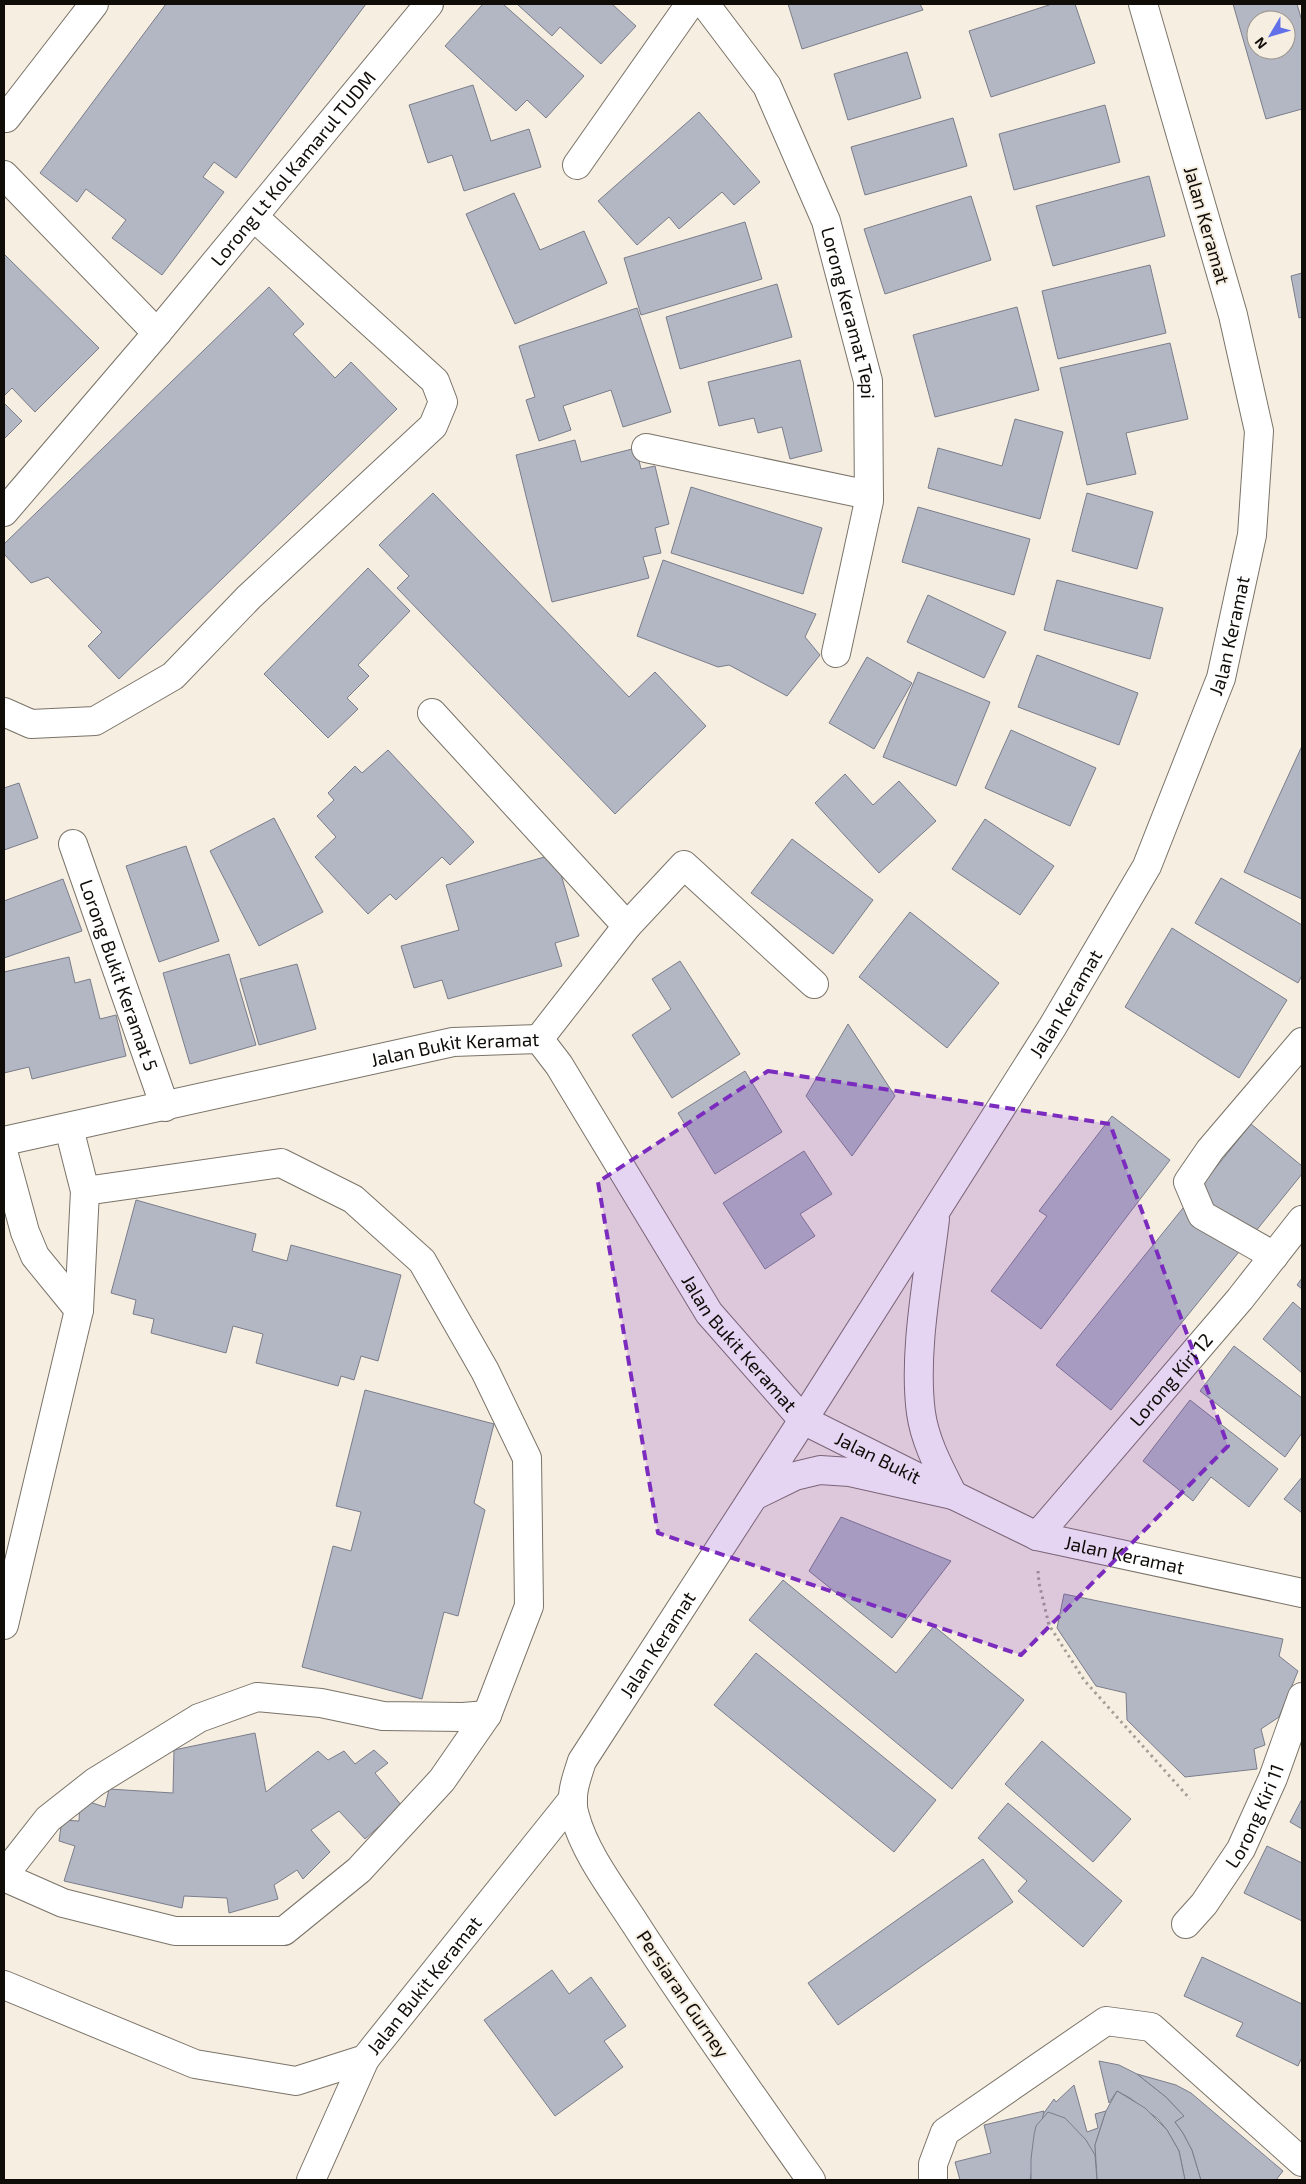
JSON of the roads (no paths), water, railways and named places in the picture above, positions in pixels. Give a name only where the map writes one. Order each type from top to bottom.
[{"type":"street","points":[[5,119],[94,4]]},
{"type":"street","name":"Lorong Lt Kol Kamarul TUDM","points":[[4,512],[157,333],[429,4]]},
{"type":"street","points":[[576,165],[690,4]]},
{"type":"street","name":"Lorong Keramat Tepi","points":[[705,4],[766,86],[826,221],[868,381],[869,495],[836,653]]},
{"type":"street","name":"Jalan Keramat","points":[[572,1799],[582,1761],[804,1420],[1053,1026],[1147,866],[1221,678],[1252,535],[1259,430],[1233,315],[1143,4]]},
{"type":"street","points":[[4,176],[157,333]]},
{"type":"street","points":[[4,712],[31,724],[95,721],[174,676],[249,597],[433,426],[443,402],[435,381],[254,217]]},
{"type":"street","points":[[646,448],[869,495]]},
{"type":"street","points":[[432,713],[627,926]]},
{"type":"street","name":"Lorong Bukit Keramat 5","points":[[73,844],[165,1106]]},
{"type":"street","points":[[540,1039],[627,926],[684,865],[814,984]]},
{"type":"street","name":"Jalan Bukit Keramat","points":[[4,1141],[453,1042],[540,1039],[559,1065],[709,1313],[804,1420]]},
{"type":"street","points":[[1274,1256],[1202,1215],[1188,1182],[1210,1150],[1302,1042]]},
{"type":"street","points":[[4,1625],[79,1310],[85,1191],[69,1128]]},
{"type":"street","points":[[4,1155],[25,1232],[35,1256],[79,1310]]},
{"type":"street","points":[[85,1191],[281,1163],[353,1199],[422,1261],[486,1371],[527,1458],[529,1606],[487,1715],[442,1780],[359,1870],[284,1931],[175,1931],[63,1903],[4,1876],[48,1819],[95,1782],[199,1718],[257,1696],[321,1703],[383,1716],[463,1717],[487,1715]]},
{"type":"street","name":"Jalan Keramat","points":[[936,1211],[922,1329],[920,1369],[921,1414],[929,1446],[954,1495]]},
{"type":"street","name":"Lorong Kiri 12","points":[[1037,1536],[1240,1299],[1302,1220]]},
{"type":"street","name":"Jalan Bukit","points":[[804,1420],[954,1495]]},
{"type":"street","name":"Jalan Keramat","points":[[754,1496],[795,1476],[820,1470],[850,1472],[954,1495],[1037,1536],[1302,1593]]},
{"type":"street","name":"Lorong Kiri 11","points":[[1186,1924],[1204,1904],[1241,1849],[1269,1786],[1302,1697]]},
{"type":"street","name":"Jalan Bukit Keramat","points":[[4,1984],[195,2064],[296,2081],[365,2058],[572,1799]]},
{"type":"street","name":"Persiaran Gurney","points":[[572,1799],[574,1815],[580,1832],[600,1869],[652,1951],[811,2180]]},
{"type":"street","points":[[933,2180],[933,2164],[945,2132],[1106,2021],[1151,2027],[1302,2162]]},
{"type":"street","points":[[311,2180],[365,2058]]}]
